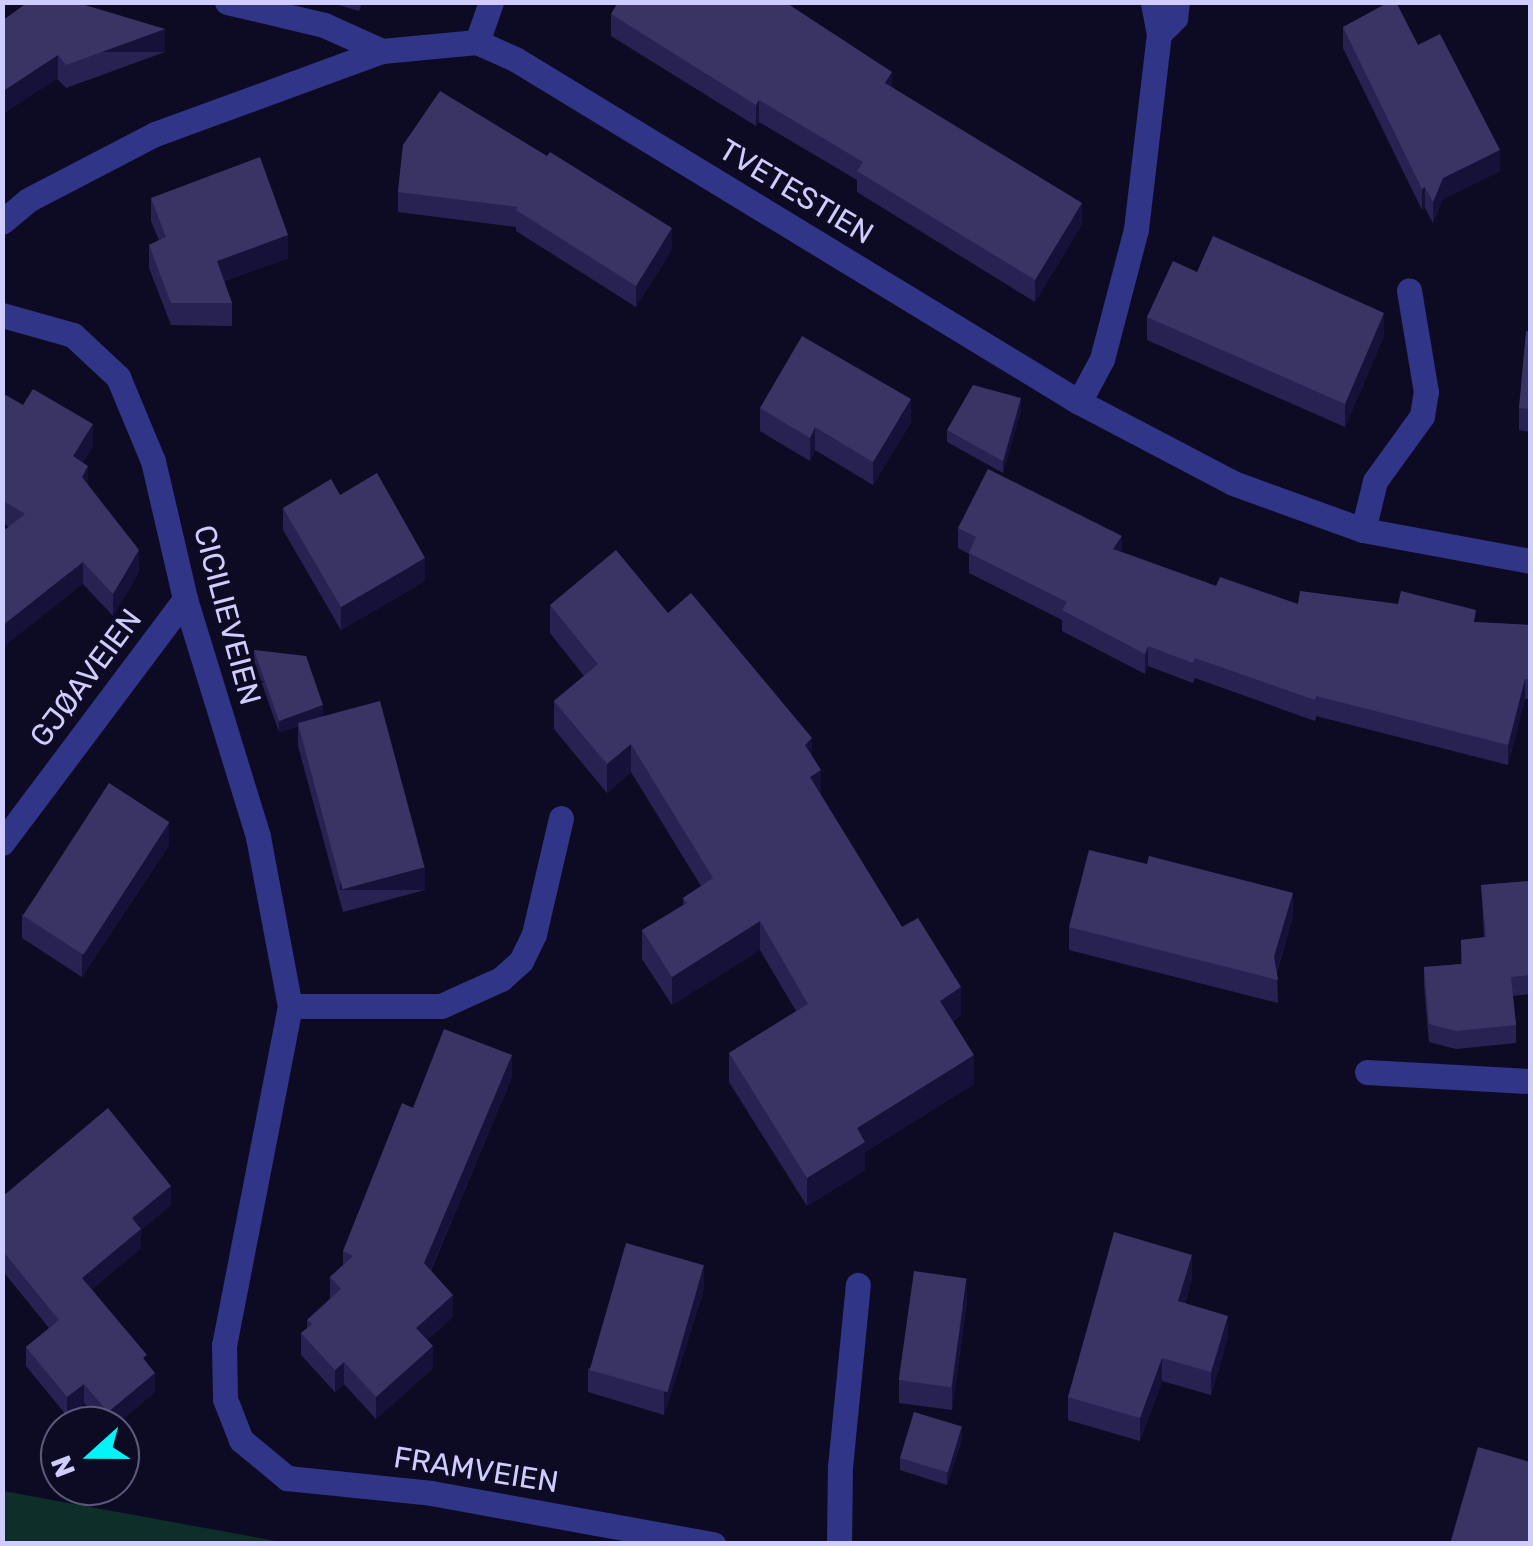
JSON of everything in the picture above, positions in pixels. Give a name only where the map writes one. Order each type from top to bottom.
[{"type":"street","points":[[227,2],[324,25],[382,51]]},
{"type":"street","points":[[2,222],[28,200],[155,134],[382,51],[477,42],[491,2]]},
{"type":"street","points":[[1079,402],[1102,359],[1136,229],[1158,34],[1153,2]]},
{"type":"street","points":[[1158,34],[1175,18],[1177,2]]},
{"type":"street","name":"TVETESTIEN","points":[[477,42],[532,69],[1079,402],[1234,483],[1363,530],[1530,562]]},
{"type":"street","points":[[1363,530],[1375,481],[1422,416],[1426,392],[1409,290]]},
{"type":"street","name":"CICILIEVEIEN","points":[[2,315],[73,335],[118,377],[153,461],[185,599],[258,837],[290,1006],[224,1344],[225,1399],[240,1440]]},
{"type":"street","name":"GJØAVEIEN","points":[[2,843],[185,599]]},
{"type":"street","points":[[290,1006],[401,1010],[441,1006],[501,979],[521,962],[534,934],[561,818]]},
{"type":"street","points":[[1367,1072],[1530,1081]]},
{"type":"street","points":[[839,1544],[840,1467],[858,1284]]},
{"type":"street","name":"FRAMVEIEN","points":[[240,1440],[287,1478],[432,1493],[713,1544]]},
{"type":"green space","points":[[3,1491],[40,1498],[40,1506],[85,1506],[287,1543],[3,1543]]},
{"type":"building","points":[[28,2],[75,2],[165,29],[66,65],[58,55],[2,92],[2,21]]},
{"type":"building","points":[[618,2],[785,2],[892,72],[885,83],[1082,203],[1035,280],[857,171],[863,162],[759,100],[756,105],[611,14]]},
{"type":"building","points":[[1396,2],[1418,45],[1440,34],[1500,150],[1443,178],[1433,202],[1425,187],[1422,189],[1343,27]]},
{"type":"building","points":[[440,91],[547,156],[550,152],[672,228],[636,286],[516,210],[518,207],[398,192],[403,145]]},
{"type":"building","points":[[260,157],[288,235],[217,261],[232,303],[171,303],[149,245],[166,237],[151,198]]},
{"type":"building","points":[[1213,236],[1384,313],[1345,404],[1147,317],[1173,261],[1197,272]]},
{"type":"building","points":[[1526,331],[1530,332],[1530,409],[1519,408]]},
{"type":"building","points":[[802,336],[911,399],[873,462],[815,427],[810,438],[760,408]]},
{"type":"building","points":[[973,385],[1021,398],[1003,461],[947,430]]},
{"type":"building","points":[[33,389],[93,424],[73,456],[88,466],[82,477],[139,550],[113,594],[83,562],[2,626],[2,532],[25,514],[2,500],[2,393],[23,405]]},
{"type":"building","points":[[988,469],[1122,536],[1113,549],[1216,586],[1220,577],[1298,604],[1300,591],[1398,604],[1401,591],[1476,610],[1474,622],[1530,625],[1530,679],[1525,679],[1508,745],[1316,696],[1315,700],[1195,658],[1193,663],[1148,646],[1145,654],[1062,610],[1067,602],[969,553],[976,537],[958,528]]},
{"type":"building","points":[[377,473],[425,558],[341,607],[283,508],[331,479],[340,495]]},
{"type":"building","points":[[616,550],[668,613],[691,593],[812,738],[805,745],[821,770],[810,777],[902,927],[918,918],[961,987],[940,1001],[974,1055],[857,1128],[865,1142],[807,1178],[729,1053],[808,1004],[760,921],[672,977],[642,930],[687,903],[683,898],[713,878],[631,744],[607,764],[554,701],[598,664],[550,605]]},
{"type":"building","points":[[254,650],[306,656],[323,705],[279,721]]},
{"type":"building","points":[[380,701],[425,867],[342,889],[298,723]]},
{"type":"building","points":[[109,783],[169,822],[83,955],[23,916]]},
{"type":"building","points":[[1089,850],[1147,864],[1149,856],[1293,893],[1274,956],[1278,980],[1069,927]]},
{"type":"building","points":[[1530,881],[1530,975],[1511,977],[1516,1025],[1456,1031],[1429,1024],[1424,967],[1462,964],[1461,940],[1486,937],[1481,885]]},
{"type":"building","points":[[444,1029],[512,1055],[424,1263],[453,1295],[416,1328],[433,1346],[376,1397],[344,1362],[335,1370],[301,1333],[312,1324],[307,1320],[341,1289],[330,1277],[353,1256],[343,1251],[402,1103],[413,1108]]},
{"type":"building","points":[[108,1108],[171,1186],[132,1218],[141,1229],[82,1278],[147,1355],[143,1358],[155,1373],[115,1406],[103,1406],[84,1384],[67,1397],[26,1347],[59,1320],[2,1250],[2,1197]]},
{"type":"building","points":[[1114,1232],[1192,1255],[1178,1301],[1228,1316],[1211,1372],[1162,1358],[1140,1418],[1068,1397]]},
{"type":"building","points":[[626,1243],[704,1265],[667,1392],[590,1370]]},
{"type":"building","points":[[914,1271],[966,1278],[951,1387],[899,1380]]},
{"type":"building","points":[[914,1412],[962,1427],[948,1473],[900,1458]]},
{"type":"building","points":[[1478,1447],[1530,1462],[1530,1544],[1450,1544]]}]
